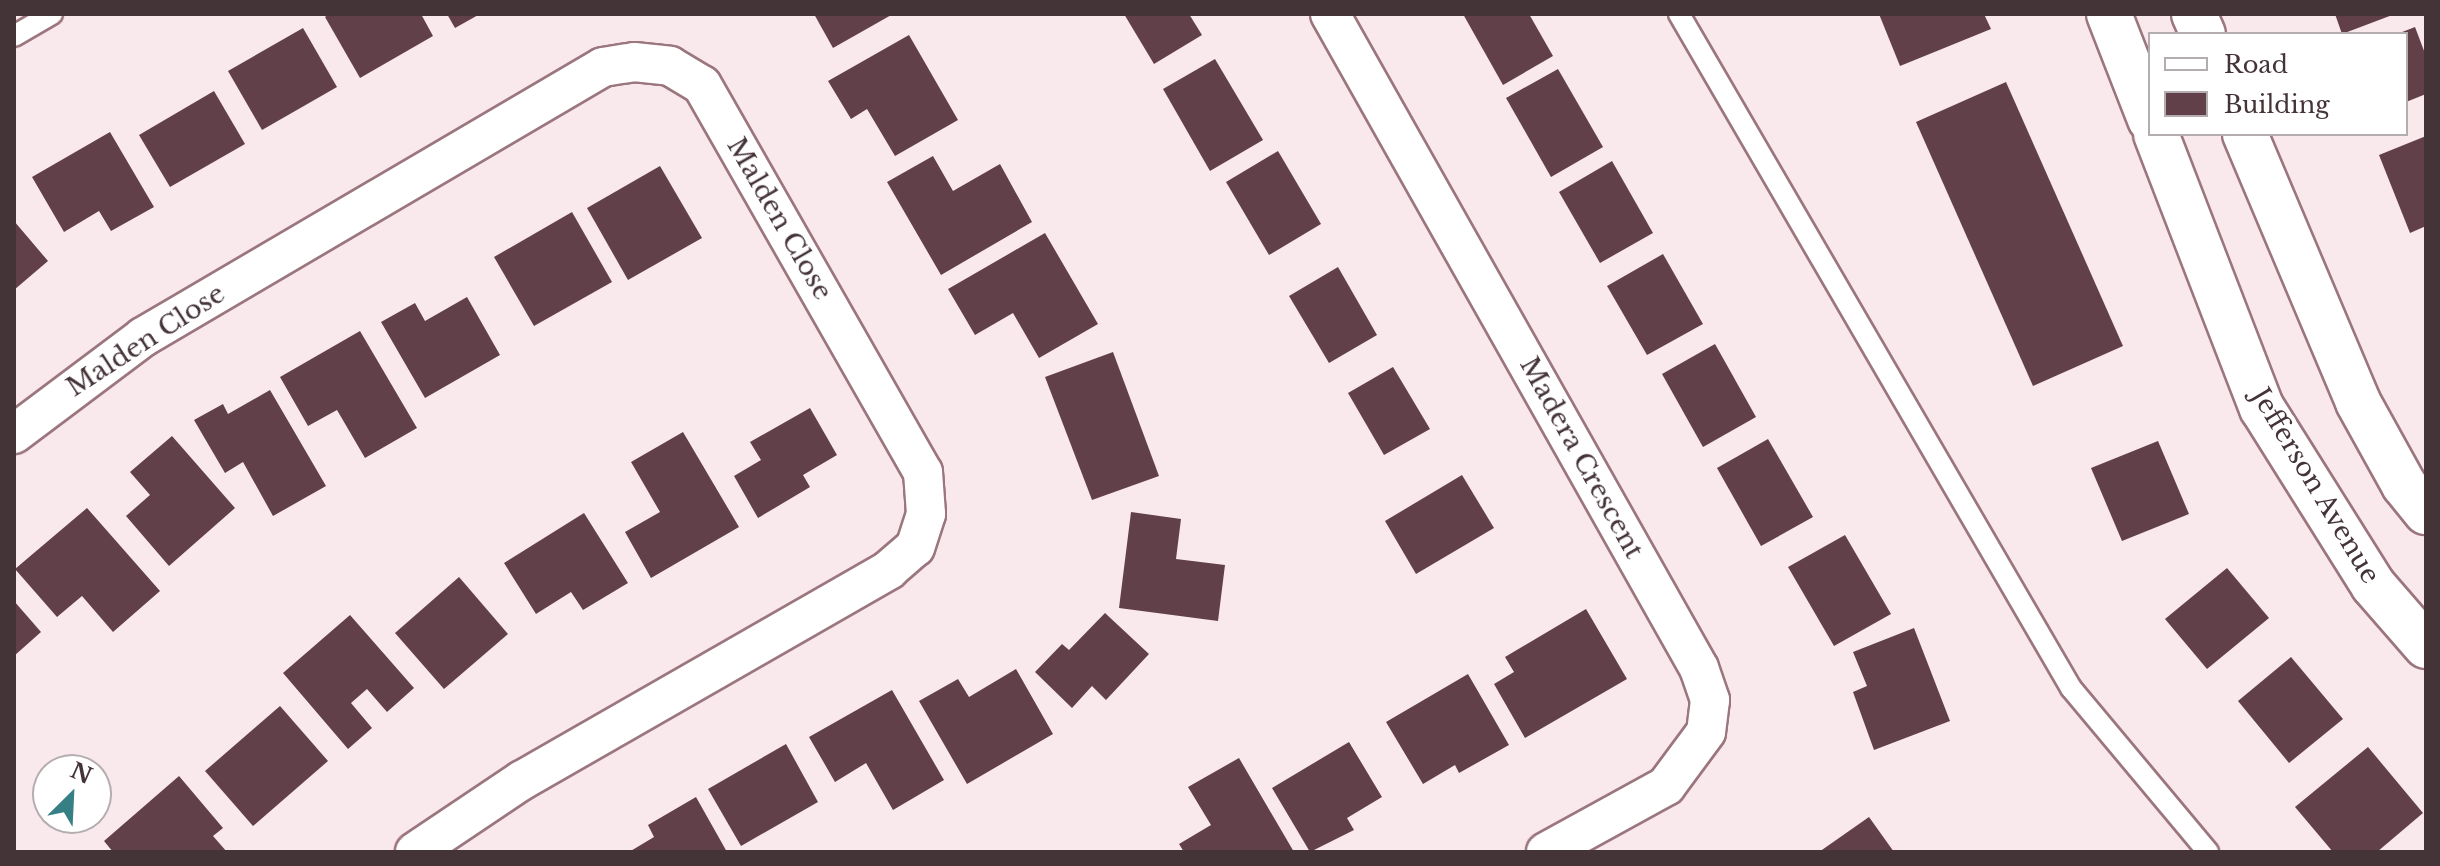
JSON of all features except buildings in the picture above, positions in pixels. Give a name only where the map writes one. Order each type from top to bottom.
[{"type":"street","name":"Madera Crescent","points":[[1330,14],[1699,668],[1710,700],[1706,732],[1666,786],[1546,852]]},
{"type":"street","points":[[2109,14],[2148,114]]},
{"type":"street","name":"Malden Close","points":[[14,434],[143,337],[603,67],[634,62],[670,66],[702,85],[923,472],[926,514],[915,547],[889,570],[522,780],[415,852]]},
{"type":"street","name":"Jefferson Avenue","points":[[2157,136],[2262,408],[2373,585],[2426,646]]},
{"type":"street","points":[[2246,136],[2358,402],[2404,485],[2426,512]]},
{"type":"lane","points":[[14,36],[52,14]]},
{"type":"lane","points":[[1679,14],[2071,688],[2208,852]]}]
